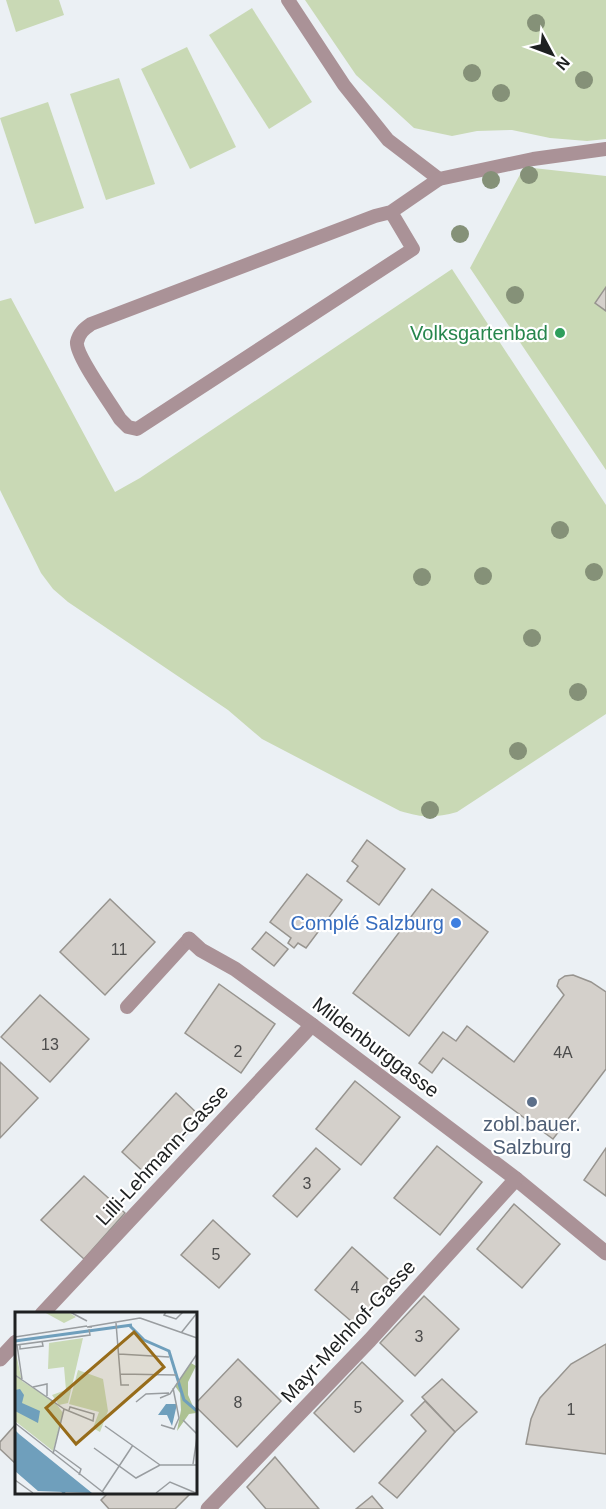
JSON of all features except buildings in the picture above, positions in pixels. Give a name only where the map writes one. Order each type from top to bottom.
[{"type":"street","name":"Mildenburggasse","points":[[189,939],[201,950],[235,969],[312,1025],[516,1179],[606,1252]]},
{"type":"street","name":"Lilli-Lehmann-Gasse","points":[[44,1312],[312,1025]]},
{"type":"street","name":"Mayr-Melnhof-Gasse","points":[[208,1509],[370,1340],[516,1179]]},
{"type":"street","points":[[0,1359],[15,1343]]},
{"type":"lane","points":[[288,0],[344,85],[388,140],[439,180]]},
{"type":"lane","points":[[391,212],[413,249],[137,429],[128,426],[120,419],[81,357],[76,345],[80,333],[91,324],[375,216],[391,212],[439,180],[533,159],[606,149]]},
{"type":"lane","name":"Mildenburggasse","points":[[127,1007],[189,939]]},
{"type":"green space","points":[[6,0],[59,0],[64,15],[16,32]]},
{"type":"green space","points":[[305,0],[606,0],[606,139],[587,141],[550,138],[512,130],[477,131],[452,136],[414,128],[356,75]]},
{"type":"green space","points":[[252,8],[312,102],[269,129],[209,35]]},
{"type":"green space","points":[[187,47],[236,147],[190,169],[141,69]]},
{"type":"green space","points":[[119,78],[155,184],[106,200],[70,94]]},
{"type":"green space","points":[[48,102],[84,208],[35,224],[0,118]]},
{"type":"green space","name":"Volksgartenbad","points":[[524,167],[606,176],[606,287],[595,303],[606,311],[606,470],[470,268]]},
{"type":"green space","points":[[452,269],[606,505],[606,714],[457,812],[429,816],[400,811],[262,739],[228,710],[68,602],[53,589],[41,573],[0,490],[0,301],[11,298],[115,492],[140,478]]},
{"type":"place","name":"Volksgartenbad","points":[[560,333]]},
{"type":"place","name":"Complé Salzburg","points":[[456,923]]},
{"type":"place","name":"zobl.bauer. Salzburg","points":[[532,1102]]}]
